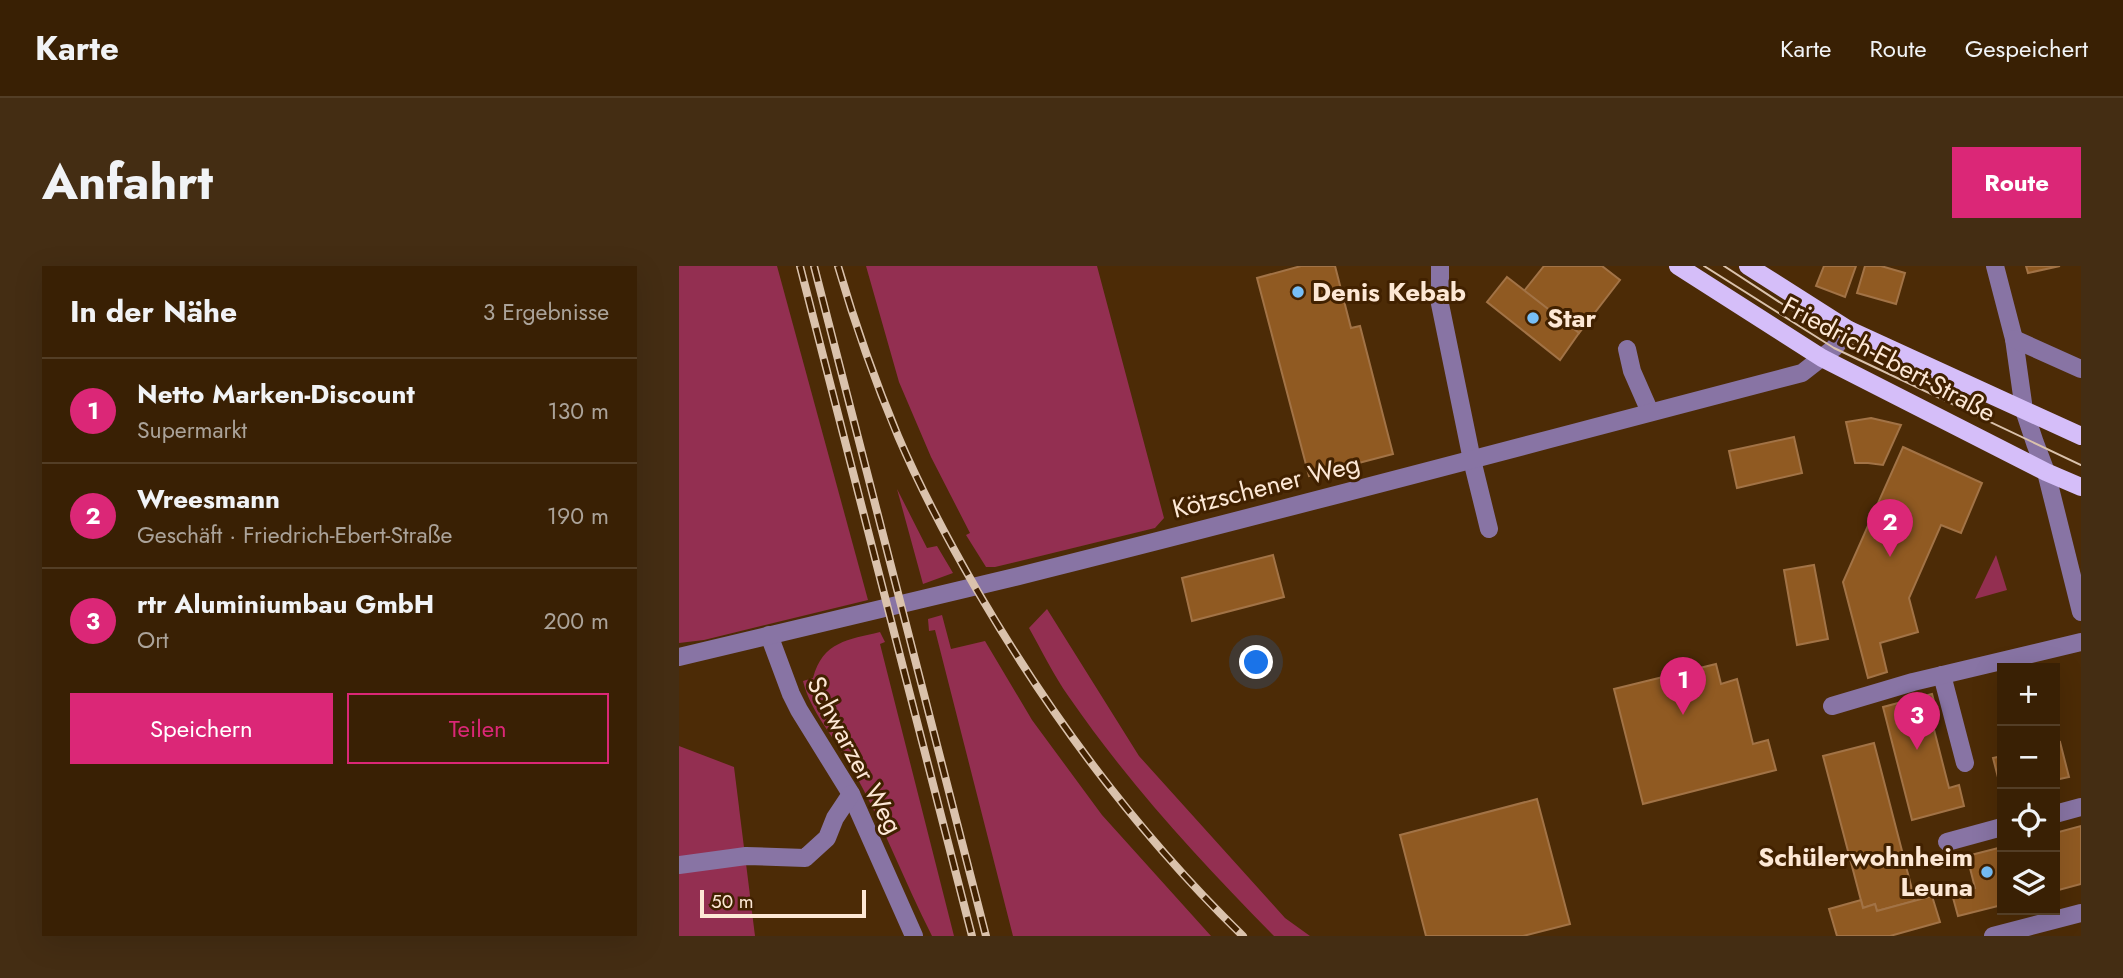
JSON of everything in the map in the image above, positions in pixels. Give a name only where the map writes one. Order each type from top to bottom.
[{"type":"main road","name":"Friedrich-Ebert-Straße","points":[[1678,266],[1822,358],[2046,472],[2081,487]]},
{"type":"main road","name":"Friedrich-Ebert-Straße","points":[[1748,266],[1849,330],[2081,436]]},
{"type":"street","points":[[1440,266],[1440,304],[1489,529]]},
{"type":"street","points":[[1995,266],[2014,339],[2024,410],[2046,472],[2081,612]]},
{"type":"street","name":"Kötzschener Weg","points":[[679,657],[1022,575],[1802,373],[1834,348],[1849,330]]},
{"type":"street","points":[[2014,339],[2081,369]]},
{"type":"street","points":[[1627,349],[1632,371],[1650,412]]},
{"type":"street","name":"Schwarzer Weg","points":[[769,635],[799,710],[851,794],[914,936]]},
{"type":"street","points":[[1832,706],[1942,675],[2081,642]]},
{"type":"street","points":[[1942,675],[1965,763]]},
{"type":"street","points":[[679,865],[746,856],[805,858],[827,838],[835,818],[851,794]]},
{"type":"street","points":[[2060,813],[2081,807]]},
{"type":"street","points":[[1947,842],[1997,828]]},
{"type":"street","points":[[1993,936],[2081,913]]},
{"type":"shaded area","points":[[679,266],[777,266],[868,600],[704,640],[679,643]]},
{"type":"shaded area","points":[[866,266],[1097,266],[1164,518],[1155,528],[986,567],[966,535],[970,533],[931,457],[899,382]]},
{"type":"shaded area","points":[[897,489],[927,548],[937,546],[953,573],[923,584]]},
{"type":"shaded area","points":[[1996,555],[2007,590],[1975,599]]},
{"type":"shaded area","points":[[1047,609],[1139,756],[1285,918],[1310,936],[1274,936],[1192,850],[1116,760],[1064,689],[1029,628]]},
{"type":"shaded area","points":[[942,615],[951,649],[985,641],[1032,720],[1102,815],[1211,936],[1013,936],[935,630],[929,631],[928,619]]},
{"type":"shaded area","points":[[880,632],[885,642],[880,644],[954,936],[932,936],[864,790],[818,716],[803,681],[813,678],[817,666],[830,649],[847,640]]},
{"type":"shaded area","points":[[679,746],[734,767],[755,936],[679,936]]},
{"type":"building","points":[[1301,266],[1335,266],[1351,328],[1360,326],[1393,454],[1309,476],[1257,278]]},
{"type":"building","points":[[1544,266],[1602,266],[1620,280],[1579,333],[1524,291]]},
{"type":"building","points":[[1824,266],[1856,266],[1845,297],[1816,286]]},
{"type":"building","points":[[1865,266],[1881,266],[1905,273],[1896,304],[1857,293]]},
{"type":"building","points":[[2026,266],[2060,266],[2028,273]]},
{"type":"building","name":"Star","points":[[1507,277],[1579,333],[1560,360],[1487,302]]},
{"type":"building","points":[[1871,418],[1901,425],[1883,465],[1855,463],[1846,422]]},
{"type":"building","points":[[1794,437],[1802,473],[1737,488],[1729,451]]},
{"type":"building","points":[[1903,447],[1982,483],[1961,533],[1941,525],[1909,598],[1918,632],[1880,643],[1887,672],[1868,678],[1843,582]]},
{"type":"building","points":[[1273,555],[1284,597],[1192,621],[1182,578]]},
{"type":"building","points":[[1814,565],[1828,639],[1797,645],[1784,570]]},
{"type":"building","points":[[1716,664],[1721,684],[1737,679],[1753,744],[1768,740],[1776,770],[1643,804],[1614,689]]},
{"type":"building","points":[[1932,694],[1937,712],[1930,714],[1949,788],[1959,785],[1964,806],[1912,820],[1883,707]]},
{"type":"building","points":[[2060,742],[2069,777],[2060,779]]},
{"type":"building","points":[[1874,743],[1915,901],[1877,911],[1875,904],[1863,908],[1823,756]]},
{"type":"building","points":[[1997,757],[1997,774],[1993,758]]},
{"type":"building","points":[[1537,799],[1570,924],[1523,936],[1426,936],[1400,835]]},
{"type":"building","points":[[2081,826],[2081,884],[2060,890],[2060,852],[2060,832]]},
{"type":"building","name":"Schülerwohnheim Leuna","points":[[1997,848],[1997,906],[1958,916],[1952,894],[1975,888],[1967,856]]},
{"type":"building","points":[[1932,896],[1940,922],[1890,936],[1837,936],[1829,909],[1861,900],[1863,908],[1875,904],[1877,911]]},
{"type":"tram line","points":[[1704,266],[1834,348],[2081,465]]},
{"type":"tram line","points":[[1724,266],[1787,307],[1863,351]]},
{"type":"railway","points":[[800,266],[972,936]]},
{"type":"railway","points":[[814,266],[986,936]]},
{"type":"railway","points":[[838,266],[873,373],[907,456],[946,535],[1006,639],[1067,729],[1133,816],[1243,936]]},
{"type":"place","name":"Denis Kebab","points":[[1298,292]]},
{"type":"place","name":"Star","points":[[1533,318]]},
{"type":"place","name":"Wreesmann","points":[[1890,557]]},
{"type":"place","name":"Netto Marken-Discount","points":[[1683,715]]},
{"type":"place","name":"rtr Aluminiumbau GmbH","points":[[1917,750]]},
{"type":"place","name":"Schülerwohnheim Leuna","points":[[1987,872]]}]
